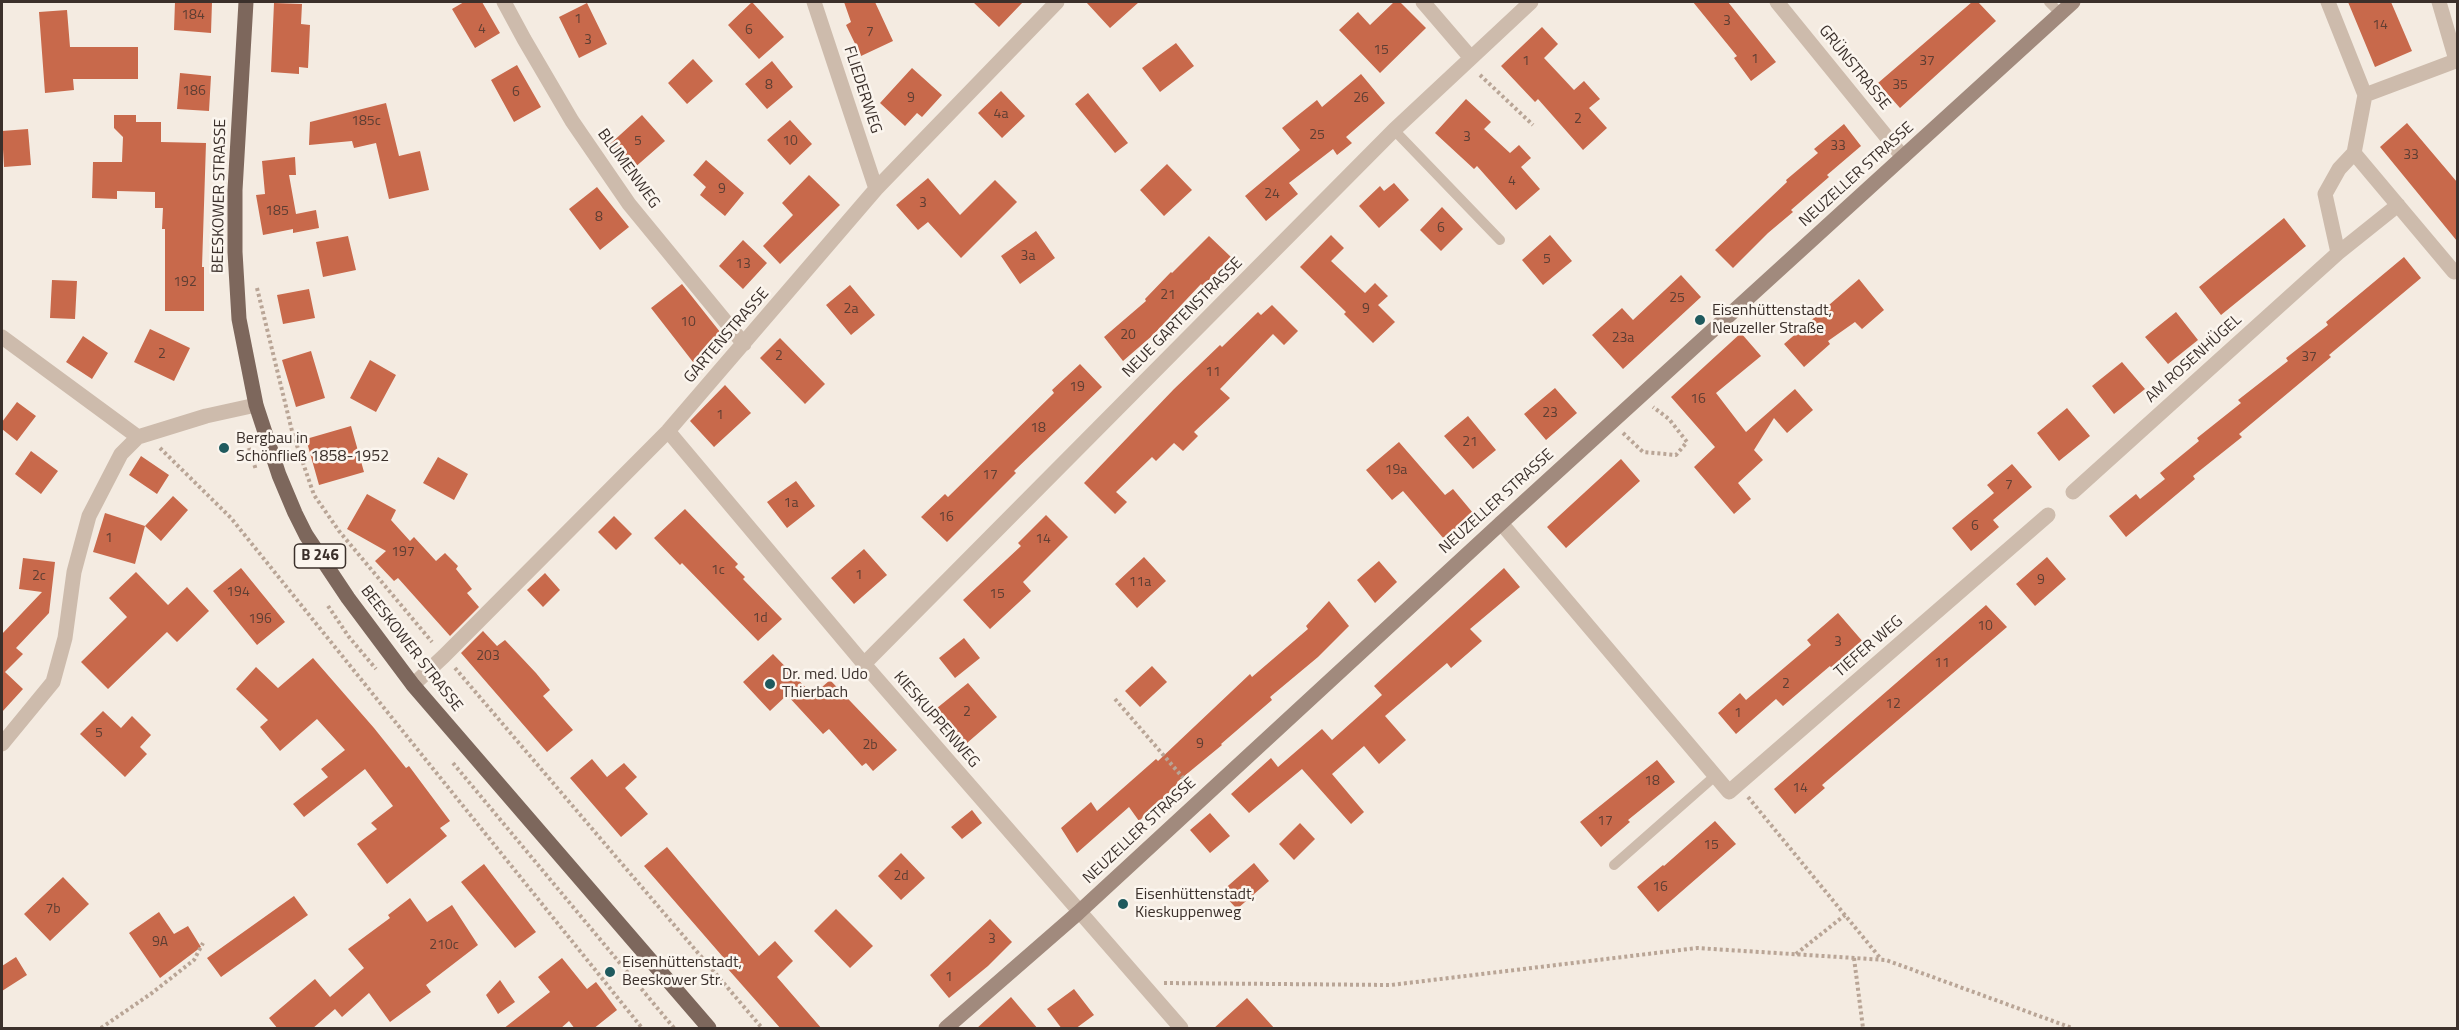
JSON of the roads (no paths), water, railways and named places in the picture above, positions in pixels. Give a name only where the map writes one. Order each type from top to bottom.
[{"type":"main road","name":"BEESKOWER STRASSE","points":[[246,2],[235,190],[235,252],[239,319],[256,405],[279,476],[306,536],[364,621],[413,685],[709,1029]]},
{"type":"main road","name":"NEUZELLER STRASSE","points":[[946,1029],[1078,913],[1611,422],[2073,2]]},
{"type":"street","name":"BLUMENWEG","points":[[504,2],[572,121],[629,204],[744,344]]},
{"type":"street","name":"FLIEDERWEG","points":[[814,2],[876,189]]},
{"type":"street","name":"GARTENSTRASSE","points":[[413,685],[668,431],[876,189],[1058,2]]},
{"type":"street","points":[[1423,2],[1468,60]]},
{"type":"street","name":"NEUE GARTENSTRASSE","points":[[864,664],[1394,130],[1531,2]]},
{"type":"street","name":"GRÜNSTRASSE","points":[[1777,2],[1903,157]]},
{"type":"street","points":[[2328,2],[2365,95],[2354,153],[2339,169],[2325,194],[2338,253]]},
{"type":"street","points":[[2365,95],[2457,60],[2439,2]]},
{"type":"street","points":[[2354,153],[2454,272]]},
{"type":"street","name":"AM ROSENHÜGEL","points":[[2073,492],[2338,253],[2398,206]]},
{"type":"street","points":[[2,337],[138,437]]},
{"type":"street","points":[[2,744],[53,682],[65,638],[74,572],[89,516],[121,454],[138,437],[206,416],[256,405]]},
{"type":"street","name":"KIESKUPPENWEG","points":[[668,431],[864,664],[1181,1029]]},
{"type":"street","name":"TIEFER WEG","points":[[1715,776],[1729,792],[2048,515]]},
{"type":"street","points":[[1501,523],[1715,776]]},
{"type":"lane","points":[[2049,2],[2060,13]]},
{"type":"lane","points":[[1394,130],[1500,240]]},
{"type":"lane","points":[[1614,865],[1715,776]]},
{"type":"place","name":"Eisenhüttenstadt, Neuzeller Straße","points":[[1700,320]]},
{"type":"place","name":"Bergbau in Schönfließ 1858-1952","points":[[224,448]]},
{"type":"place","name":"Dr. med. Udo Thierbach","points":[[770,684]]},
{"type":"place","name":"Eisenhüttenstadt, Kieskuppenweg","points":[[1123,904]]},
{"type":"place","name":"Eisenhüttenstadt, Beeskower Str.","points":[[610,972]]}]
